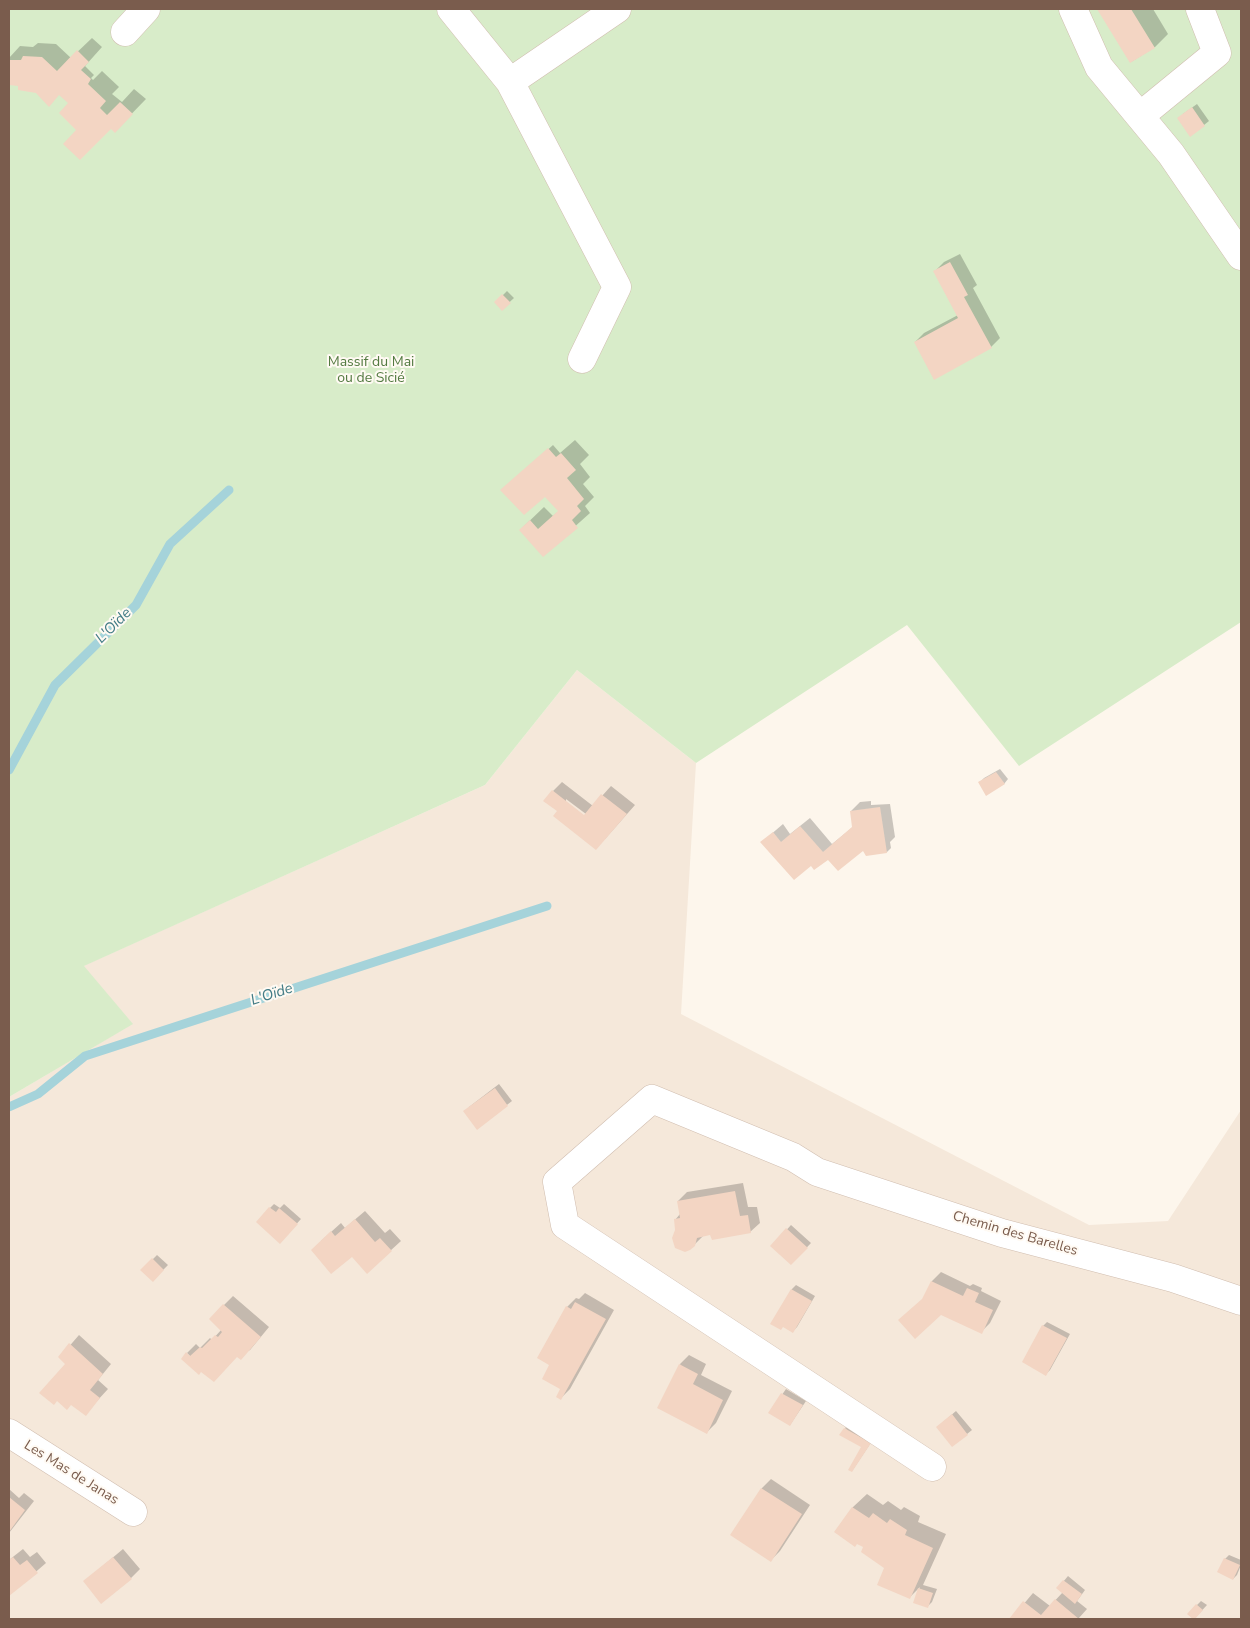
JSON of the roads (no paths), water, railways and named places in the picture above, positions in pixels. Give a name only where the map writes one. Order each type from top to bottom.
[{"type":"street","points":[[125,32],[146,9]]},
{"type":"street","points":[[452,9],[510,82],[617,287],[582,359]]},
{"type":"street","points":[[510,82],[616,9]]},
{"type":"street","points":[[1072,9],[1099,67],[1171,154],[1241,256]]},
{"type":"street","points":[[1140,116],[1217,53],[1200,9]]},
{"type":"street","name":"Chemin des Barelles","points":[[932,1467],[565,1224],[556,1182],[652,1099],[793,1157],[817,1172],[1002,1233],[1173,1278],[1241,1301]]},
{"type":"street","name":"Les Mas de Janas","points":[[9,1433],[131,1510]]},
{"type":"waterway","name":"L'Oïde","points":[[9,770],[55,685],[136,605],[170,544],[229,490]]},
{"type":"waterway","name":"L'Oïde","points":[[9,1107],[38,1094],[85,1056],[547,906]]},
{"type":"park label","name":"Massif du Mai ou de Sicié","points":[[371,372]]}]
